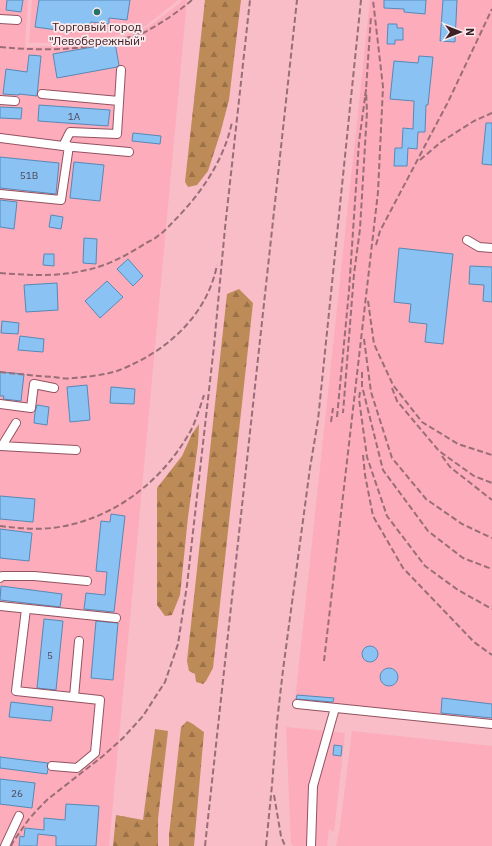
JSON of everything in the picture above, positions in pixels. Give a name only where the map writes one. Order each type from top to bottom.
[{"type":"lane","points":[[0,19],[17,20]]},
{"type":"lane","points":[[0,194],[61,200],[66,146],[70,132],[117,134],[121,70]]},
{"type":"lane","points":[[42,94],[119,101]]},
{"type":"lane","points":[[0,100],[15,101]]},
{"type":"lane","points":[[0,138],[129,152]]},
{"type":"lane","points":[[467,240],[479,248],[492,248]]},
{"type":"lane","points":[[0,404],[31,408],[34,384],[54,388]]},
{"type":"lane","points":[[1,446],[16,423]]},
{"type":"lane","points":[[1,446],[76,450]]},
{"type":"lane","points":[[0,578],[2,576],[34,576],[87,581]]},
{"type":"lane","points":[[0,606],[116,618]]},
{"type":"lane","points":[[26,609],[16,691],[100,700],[95,753],[77,768],[52,766]]},
{"type":"lane","points":[[74,697],[79,641]]},
{"type":"lane","points":[[297,704],[492,724]]},
{"type":"lane","points":[[311,846],[313,786],[335,708]]},
{"type":"lane","points":[[5,846],[19,816]]},
{"type":"shaded area","points":[[0,0],[28,0],[25,47],[83,45],[118,39],[148,27],[179,4],[182,0],[187,0],[109,846],[0,846]]},
{"type":"shaded area","name":"Торговый город \"Левобережный\"","points":[[32,0],[178,0],[147,25],[119,35],[83,42],[29,43]]},
{"type":"shaded area","points":[[370,0],[492,0],[492,719],[295,701]]},
{"type":"shaded area","points":[[286,727],[345,733],[334,832],[329,829],[327,846],[293,846],[291,843]]},
{"type":"shaded area","points":[[352,731],[492,746],[492,846],[336,846],[340,827]]},
{"type":"green space","points":[[205,0],[241,0],[229,100],[220,134],[208,171],[197,185],[188,187],[185,182]]},
{"type":"green space","points":[[239,289],[253,303],[213,668],[203,684],[196,682],[195,674],[189,671],[187,661],[227,294]]},
{"type":"green space","points":[[199,424],[198,444],[188,517],[180,595],[172,615],[165,616],[157,605],[157,488],[182,456],[192,434]]},
{"type":"green space","points":[[187,721],[204,732],[194,846],[169,846],[181,727]]},
{"type":"green space","points":[[155,729],[168,731],[158,819],[158,846],[113,846],[116,815],[143,820]]},
{"type":"building","points":[[7,0],[23,0],[21,12],[6,10]]},
{"type":"building","points":[[39,0],[130,0],[127,20],[109,18],[109,24],[91,22],[90,28],[72,26],[72,32],[35,27]]},
{"type":"building","points":[[384,0],[426,0],[425,14],[404,12],[404,9],[384,8]]},
{"type":"building","points":[[443,0],[457,0],[455,42],[440,41]]},
{"type":"building","points":[[388,24],[397,24],[397,28],[403,28],[403,40],[395,40],[395,44],[387,44]]},
{"type":"building","points":[[115,43],[119,65],[117,67],[57,78],[53,54]]},
{"type":"building","points":[[29,55],[41,56],[37,96],[3,94],[6,69],[27,72]]},
{"type":"building","points":[[419,56],[433,57],[428,105],[426,105],[425,132],[418,132],[417,149],[408,148],[407,166],[394,166],[395,148],[402,148],[403,128],[413,129],[414,101],[390,99],[394,61],[418,63]]},
{"type":"building","points":[[39,105],[110,110],[108,126],[38,121]]},
{"type":"building","points":[[0,107],[22,108],[21,119],[0,118]]},
{"type":"building","points":[[486,123],[492,123],[492,165],[482,164]]},
{"type":"building","points":[[133,133],[161,136],[160,144],[132,141]]},
{"type":"building","points":[[0,157],[59,163],[56,194],[0,188]]},
{"type":"building","points":[[74,162],[104,165],[100,201],[70,198]]},
{"type":"building","points":[[0,200],[17,202],[14,229],[0,227]]},
{"type":"building","points":[[51,215],[63,217],[61,229],[49,227]]},
{"type":"building","points":[[84,238],[97,239],[96,264],[83,263]]},
{"type":"building","points":[[399,248],[453,254],[443,344],[425,342],[427,324],[409,322],[411,304],[394,302]]},
{"type":"building","points":[[44,254],[54,254],[54,266],[43,265]]},
{"type":"building","points":[[128,259],[143,276],[133,286],[117,269]]},
{"type":"building","points":[[470,266],[492,267],[492,302],[483,301],[484,285],[469,284]]},
{"type":"building","points":[[107,281],[123,297],[100,318],[85,301]]},
{"type":"building","points":[[57,283],[58,310],[26,312],[24,285]]},
{"type":"building","points":[[2,321],[19,323],[18,334],[1,333]]},
{"type":"building","points":[[20,336],[44,339],[43,352],[18,350]]},
{"type":"building","points":[[0,372],[24,374],[21,401],[3,399],[4,396],[0,396]]},
{"type":"building","points":[[87,385],[90,420],[70,422],[67,387]]},
{"type":"building","points":[[111,387],[135,389],[134,404],[110,403]]},
{"type":"building","points":[[37,405],[49,407],[47,425],[34,423]]},
{"type":"building","points":[[0,496],[35,499],[33,522],[0,519]]},
{"type":"building","points":[[111,514],[125,516],[114,612],[84,609],[86,593],[105,595],[107,572],[96,571],[101,521],[110,522]]},
{"type":"building","points":[[0,529],[32,533],[29,561],[0,558]]},
{"type":"building","points":[[1,586],[62,594],[60,607],[0,600]]},
{"type":"building","points":[[44,619],[63,621],[56,690],[37,688]]},
{"type":"building","points":[[96,621],[118,623],[113,680],[91,678]]},
{"type":"building","points":[[370,646],[377,651],[378,654],[373,661],[370,662],[363,657],[362,654],[367,647]]},
{"type":"building","points":[[385,668],[393,668],[398,673],[396,684],[393,686],[385,686],[380,681],[380,673]]},
{"type":"building","points":[[297,695],[334,698],[333,702],[296,699]]},
{"type":"building","points":[[442,698],[492,704],[492,718],[441,713]]},
{"type":"building","points":[[11,702],[53,707],[51,721],[9,717]]},
{"type":"building","points":[[334,745],[342,746],[341,756],[333,755]]},
{"type":"building","points":[[0,757],[48,763],[47,774],[0,768]]},
{"type":"building","points":[[0,779],[35,783],[32,808],[0,804]]},
{"type":"building","points":[[66,804],[99,806],[96,846],[56,846],[56,836],[38,834],[37,846],[19,846],[20,836],[24,837],[25,828],[44,830],[44,818],[65,820]]},
{"type":"railway","points":[[0,47],[66,49],[114,42],[147,31],[170,17],[192,0]]},
{"type":"railway","points":[[11,846],[29,819],[48,799],[103,756],[123,738],[143,716],[165,682],[178,644],[187,585],[214,346],[225,228],[250,0]]},
{"type":"railway","points":[[205,846],[297,0]]},
{"type":"railway","points":[[266,846],[283,670],[310,468],[318,420],[361,0]]},
{"type":"railway","points":[[324,661],[378,192],[383,87],[373,0]]},
{"type":"railway","points":[[376,245],[380,231],[448,102],[492,9]]},
{"type":"railway","points":[[365,96],[371,16]]},
{"type":"railway","points":[[337,417],[349,291],[359,142],[366,90],[367,112],[360,229],[354,274],[343,413]]},
{"type":"railway","points":[[420,160],[441,142],[474,121],[492,113]]},
{"type":"railway","points":[[0,273],[51,275],[91,269],[115,260],[154,239],[164,231],[192,201],[210,177],[223,150],[232,122]]},
{"type":"railway","points":[[0,372],[71,378],[106,374],[131,365],[161,348],[186,325],[197,312],[206,297],[217,265]]},
{"type":"railway","points":[[368,301],[374,344],[393,385],[422,422],[458,444],[492,455]]},
{"type":"railway","points":[[364,339],[371,392],[392,458],[426,499],[462,524],[492,538]]},
{"type":"railway","points":[[362,372],[362,386],[383,470],[428,531],[463,558],[492,569]]},
{"type":"railway","points":[[392,388],[397,401],[439,451],[474,476],[492,483]]},
{"type":"railway","points":[[360,392],[359,399],[367,457],[387,516],[425,566],[458,590],[492,609]]},
{"type":"railway","points":[[0,526],[39,529],[52,528],[74,524],[114,508],[149,483],[164,468],[190,432],[204,395]]},
{"type":"railway","points":[[331,422],[333,408]]},
{"type":"railway","points":[[363,455],[365,475],[373,516],[403,568],[474,642],[492,655]]},
{"type":"railway","points":[[442,456],[450,467],[492,500]]},
{"type":"railway","points":[[274,795],[281,836],[285,846]]},
{"type":"place","name":"Торговый город \"Левобережный\"","points":[[97,12]]}]
